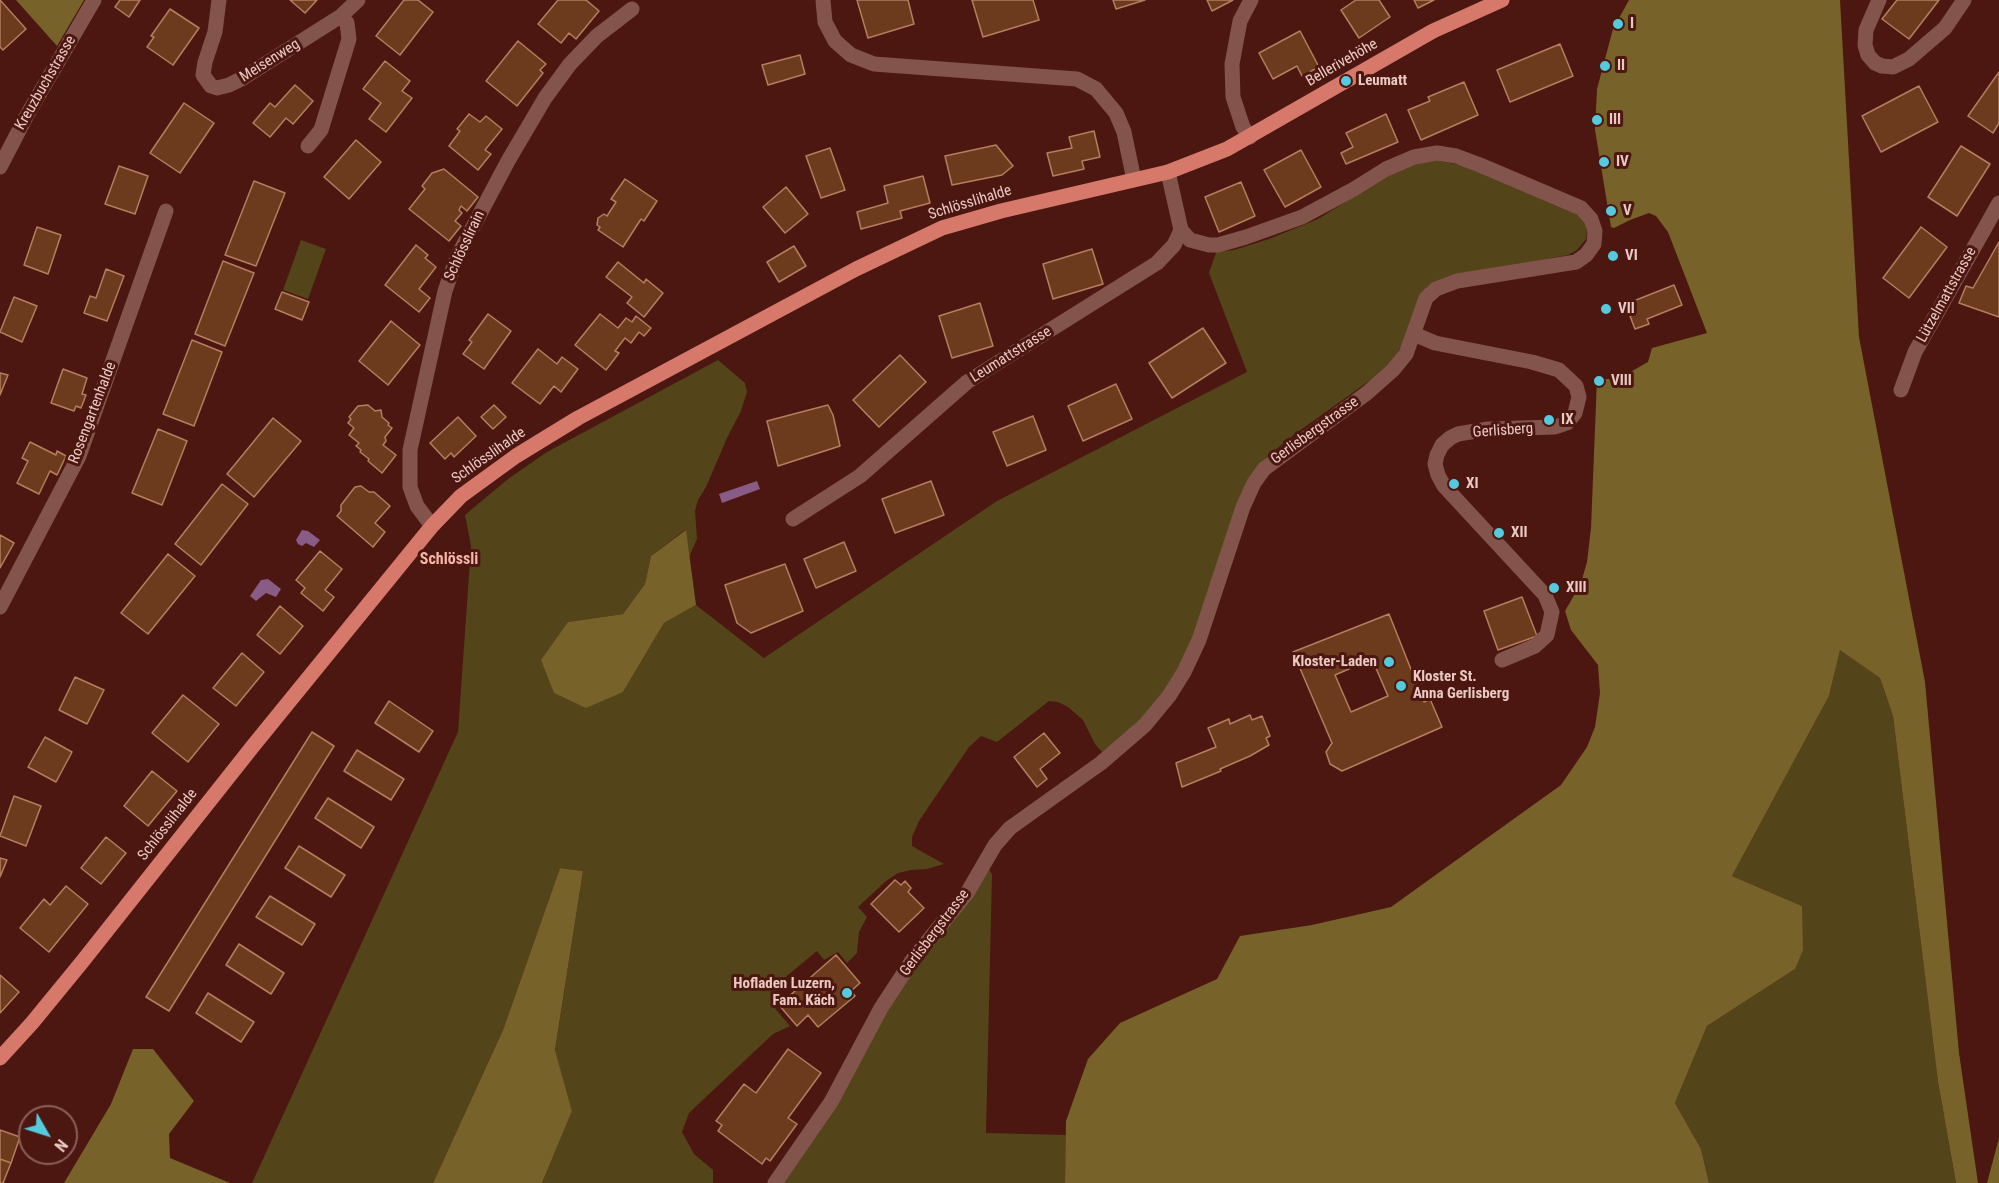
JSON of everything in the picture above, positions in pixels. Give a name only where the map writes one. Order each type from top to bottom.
[{"type":"main road","name":"Bellerivehöhe","points":[[1200,159],[1250,137],[1433,31],[1502,0]]},
{"type":"main road","name":"Schlösslihalde","points":[[0,1058],[67,980],[432,526],[461,496],[525,450],[578,418],[856,269],[942,228],[1001,211],[1168,172],[1200,159]]},
{"type":"street","name":"Kreuzbuchstrasse","points":[[0,167],[27,115],[94,0]]},
{"type":"street","name":"Meisenweg","points":[[219,0],[215,32],[203,75],[212,86],[217,88],[243,78],[341,16],[358,0]]},
{"type":"street","points":[[823,0],[825,22],[835,41],[850,55],[874,64],[1077,79],[1096,89],[1116,113],[1124,132],[1134,180]]},
{"type":"street","points":[[1250,137],[1243,127],[1233,97],[1232,64],[1240,21],[1251,0]]},
{"type":"street","points":[[1879,0],[1866,30],[1865,45],[1868,55],[1875,63],[1893,67],[1908,59],[1945,28],[1964,0]]},
{"type":"street","name":"Schlösslirain","points":[[432,526],[417,506],[410,487],[410,450],[445,291],[457,257],[508,161],[545,98],[570,64],[632,9]]},
{"type":"street","points":[[308,146],[321,130],[349,39],[347,23],[341,16]]},
{"type":"street","name":"Gerlisbergstrasse","points":[[775,1183],[831,1102],[881,1008],[913,959],[967,893],[995,845],[1010,828],[1110,755],[1145,725],[1169,696],[1184,672],[1199,640],[1243,507],[1254,483],[1264,469],[1367,393],[1406,354],[1426,298],[1436,289],[1457,281],[1576,262],[1586,255],[1594,244],[1595,231],[1591,219],[1581,208],[1480,165],[1456,156],[1437,153],[1414,157],[1395,165],[1302,217],[1246,237],[1209,245],[1190,240],[1181,230]]},
{"type":"street","points":[[1168,172],[1181,230]]},
{"type":"street","name":"Lützelmattstrasse","points":[[1901,390],[1915,351],[1999,203]]},
{"type":"street","name":"Rosengartenhalde","points":[[0,606],[79,456],[166,211]]},
{"type":"street","name":"Leumattstrasse","points":[[793,519],[861,475],[967,382],[1157,263],[1174,245],[1181,230]]},
{"type":"street","name":"Gerlisberg","points":[[1414,334],[1435,343],[1532,362],[1559,370],[1576,386],[1579,397],[1575,413],[1568,423],[1555,428],[1488,429],[1458,434],[1449,438],[1437,454],[1438,475],[1444,486],[1545,596],[1552,612],[1547,635],[1535,646],[1502,660]]},
{"type":"shaded area","points":[[16,0],[84,0],[57,46]]},
{"type":"shaded area","points":[[1629,0],[1840,0],[1859,337],[1925,682],[1959,1053],[1978,1183],[1956,1183],[1938,1082],[1893,716],[1880,678],[1840,650],[1829,696],[1732,876],[1802,906],[1803,950],[1795,969],[1707,1026],[1675,1103],[1701,1149],[1709,1183],[1065,1183],[1066,1121],[1088,1059],[1120,1023],[1217,979],[1240,936],[1312,925],[1391,907],[1561,785],[1587,747],[1595,727],[1600,693],[1598,665],[1571,630],[1565,611],[1581,583],[1587,562],[1591,528],[1597,379],[1618,379],[1648,362],[1652,348],[1707,333],[1668,232],[1656,216],[1649,213],[1614,228],[1611,227],[1595,130],[1597,89],[1613,29]]},
{"type":"shaded area","points":[[1435,160],[1464,166],[1571,209],[1585,222],[1586,239],[1577,250],[1568,255],[1444,278],[1396,355],[1383,371],[1295,434],[1256,468],[1195,632],[1173,680],[1133,729],[1102,752],[1095,744],[1083,720],[1068,707],[1049,701],[997,742],[981,736],[969,747],[919,821],[912,837],[912,846],[944,864],[898,873],[858,907],[867,917],[859,932],[857,953],[847,963],[838,952],[824,960],[817,951],[776,985],[783,996],[773,1006],[790,1026],[773,1034],[689,1113],[682,1132],[694,1154],[713,1170],[713,1183],[542,1183],[572,1111],[555,1051],[583,871],[560,868],[503,1030],[433,1183],[252,1183],[458,732],[471,546],[465,515],[508,479],[547,452],[718,360],[745,383],[747,392],[741,411],[698,500],[695,511],[697,539],[689,557],[685,530],[651,556],[645,584],[623,614],[568,622],[623,692],[664,623],[696,605],[764,658],[997,501],[1247,372],[1209,273],[1216,252],[1234,250],[1269,239],[1318,219],[1397,170],[1415,163]]},
{"type":"shaded area","points":[[301,240],[326,249],[308,299],[283,290]]},
{"type":"shaded area","points":[[757,481],[760,489],[722,503],[719,494]]},
{"type":"shaded area","points":[[302,530],[308,531],[320,540],[314,547],[306,543],[302,546],[298,544],[296,540]]},
{"type":"shaded area","points":[[686,530],[696,605],[664,623],[623,692],[586,708],[554,693],[541,660],[568,622],[623,614],[645,584],[651,556]]},
{"type":"shaded area","points":[[268,579],[281,589],[276,597],[266,593],[256,601],[250,596],[261,580]]},
{"type":"shaded area","points":[[1840,649],[1880,678],[1893,716],[1938,1082],[1956,1183],[1709,1183],[1701,1149],[1675,1103],[1707,1026],[1795,969],[1802,906],[1732,876],[1829,696]]},
{"type":"shaded area","points":[[987,867],[992,874],[986,1133],[1066,1135],[1065,1183],[781,1183],[898,993]]},
{"type":"shaded area","points":[[560,868],[583,871],[555,1050],[572,1111],[542,1183],[433,1183],[503,1030]]},
{"type":"shaded area","points":[[133,1049],[153,1049],[194,1101],[169,1134],[170,1158],[230,1183],[64,1183],[75,1165],[78,1165],[78,1159],[111,1104]]},
{"type":"shaded area","points":[[1999,1138],[1999,1183],[1987,1183]]},
{"type":"building","points":[[0,0],[26,29],[3,50],[0,47]]},
{"type":"building","points":[[120,0],[140,0],[129,17],[115,7]]},
{"type":"building","points":[[290,0],[317,0],[305,13]]},
{"type":"building","points":[[404,0],[418,0],[433,12],[400,55],[376,36]]},
{"type":"building","points":[[558,0],[586,0],[599,11],[576,39],[569,33],[561,43],[538,24]]},
{"type":"building","points":[[857,0],[908,0],[914,24],[868,38]]},
{"type":"building","points":[[972,0],[1033,0],[1039,20],[983,37]]},
{"type":"building","points":[[1113,0],[1145,0],[1116,9]]},
{"type":"building","points":[[1207,0],[1233,0],[1212,11]]},
{"type":"building","points":[[1356,0],[1379,0],[1390,17],[1359,38],[1341,10]]},
{"type":"building","points":[[1414,0],[1434,0],[1418,8]]},
{"type":"building","points":[[1897,0],[1939,0],[1909,39],[1882,19]]},
{"type":"building","points":[[170,9],[199,28],[173,65],[147,47],[154,37],[151,36]]},
{"type":"building","points":[[1300,31],[1319,67],[1302,76],[1297,66],[1273,79],[1259,53]]},
{"type":"building","points":[[518,41],[546,64],[540,70],[543,73],[517,106],[486,81]]},
{"type":"building","points":[[1560,44],[1573,76],[1510,102],[1497,70]]},
{"type":"building","points":[[800,55],[805,74],[768,85],[762,65]]},
{"type":"building","points":[[385,61],[410,81],[402,91],[412,98],[386,132],[369,119],[381,103],[363,89]]},
{"type":"building","points":[[1999,72],[1999,123],[1993,133],[1968,116]]},
{"type":"building","points":[[1464,82],[1478,115],[1421,140],[1408,110],[1430,101],[1428,97]]},
{"type":"building","points":[[295,85],[313,101],[293,124],[286,118],[270,137],[253,123],[270,103],[275,107]]},
{"type":"building","points":[[1919,86],[1938,122],[1881,152],[1862,116]]},
{"type":"building","points":[[184,103],[214,123],[180,173],[150,153]]},
{"type":"building","points":[[469,114],[480,122],[486,116],[502,129],[485,150],[491,154],[478,170],[449,146],[460,131],[457,129]]},
{"type":"building","points":[[1386,114],[1398,142],[1346,164],[1341,153],[1353,147],[1346,133]]},
{"type":"building","points":[[1094,131],[1100,157],[1082,161],[1084,169],[1053,176],[1047,153],[1072,148],[1069,137]]},
{"type":"building","points":[[356,140],[381,162],[349,199],[324,177]]},
{"type":"building","points":[[996,145],[1013,166],[1002,175],[952,185],[945,156]]},
{"type":"building","points":[[1961,146],[1990,164],[1957,216],[1928,197]]},
{"type":"building","points":[[830,148],[845,190],[821,198],[806,156]]},
{"type":"building","points":[[1301,150],[1321,187],[1285,207],[1264,170]]},
{"type":"building","points":[[119,166],[148,176],[135,214],[105,204]]},
{"type":"building","points":[[444,169],[478,197],[467,211],[461,206],[459,210],[462,213],[455,221],[461,226],[449,241],[409,209],[425,189],[422,186],[432,173]]},
{"type":"building","points":[[923,176],[930,203],[900,211],[902,218],[861,229],[857,212],[888,203],[884,186]]},
{"type":"building","points":[[625,179],[657,201],[644,221],[641,219],[623,247],[598,230],[600,227],[597,225],[598,218],[604,214],[607,216],[616,202],[611,199]]},
{"type":"building","points":[[254,181],[285,193],[256,266],[225,255]]},
{"type":"building","points":[[1241,182],[1255,216],[1219,232],[1205,197]]},
{"type":"building","points":[[786,187],[808,214],[785,233],[763,207]]},
{"type":"building","points":[[37,227],[61,235],[48,274],[24,265]]},
{"type":"building","points":[[1921,227],[1947,247],[1909,298],[1883,278]]},
{"type":"building","points":[[1999,242],[1999,317],[1959,303],[1966,286],[1973,288]]},
{"type":"building","points":[[416,245],[428,255],[425,258],[436,267],[419,289],[430,298],[419,312],[385,285]]},
{"type":"building","points":[[794,246],[806,266],[779,282],[767,262]]},
{"type":"building","points":[[1092,249],[1103,284],[1053,299],[1043,264]]},
{"type":"building","points":[[223,261],[254,273],[225,346],[195,334]]},
{"type":"building","points":[[618,262],[644,283],[646,279],[663,293],[644,317],[627,303],[632,297],[606,277]]},
{"type":"building","points":[[106,269],[124,276],[107,321],[84,313],[90,296],[96,298]]},
{"type":"building","points":[[1674,285],[1682,305],[1647,319],[1649,324],[1635,329],[1630,316],[1636,314],[1631,302]]},
{"type":"building","points":[[282,292],[309,302],[302,320],[275,309]]},
{"type":"building","points":[[14,297],[37,306],[22,342],[0,332]]},
{"type":"building","points":[[980,303],[993,346],[952,358],[939,316]]},
{"type":"building","points":[[488,314],[511,331],[484,369],[463,354],[472,342],[469,340]]},
{"type":"building","points":[[600,314],[618,328],[626,318],[632,322],[636,316],[651,328],[644,336],[639,332],[631,343],[625,338],[615,351],[619,353],[606,370],[575,345]]},
{"type":"building","points":[[391,321],[420,345],[388,385],[359,361]]},
{"type":"building","points":[[1203,328],[1226,363],[1172,398],[1149,363]]},
{"type":"building","points":[[192,340],[222,352],[194,426],[163,414]]},
{"type":"building","points":[[538,349],[557,364],[562,357],[578,369],[561,392],[554,386],[540,404],[512,383]]},
{"type":"building","points":[[900,355],[926,382],[879,427],[853,400]]},
{"type":"building","points":[[63,369],[87,378],[82,394],[86,395],[81,408],[76,406],[74,411],[51,403]]},
{"type":"building","points":[[0,373],[8,375],[0,395]]},
{"type":"building","points":[[1116,384],[1132,419],[1083,441],[1068,406]]},
{"type":"building","points":[[368,405],[375,411],[381,410],[382,417],[392,428],[385,437],[386,441],[383,445],[396,455],[382,473],[360,452],[361,450],[356,446],[359,443],[349,435],[354,428],[348,423],[351,419],[349,417],[358,406]]},
{"type":"building","points":[[494,405],[506,417],[493,429],[481,417]]},
{"type":"building","points":[[828,405],[833,415],[840,446],[778,466],[767,421]]},
{"type":"building","points":[[1033,416],[1046,450],[1007,466],[993,432]]},
{"type":"building","points":[[458,417],[476,436],[454,457],[451,453],[445,459],[430,443]]},
{"type":"building","points":[[273,418],[301,441],[254,497],[227,474]]},
{"type":"building","points":[[158,429],[187,441],[162,505],[132,493]]},
{"type":"building","points":[[30,442],[56,455],[57,451],[66,456],[57,475],[50,471],[39,494],[17,483],[28,461],[22,458]]},
{"type":"building","points":[[931,481],[944,515],[895,533],[882,499]]},
{"type":"building","points":[[222,484],[248,504],[201,565],[175,544]]},
{"type":"building","points":[[361,486],[369,492],[374,492],[390,506],[375,523],[385,532],[373,547],[337,516],[341,511],[341,505],[355,487]]},
{"type":"building","points":[[0,535],[14,543],[0,568]]},
{"type":"building","points":[[844,542],[856,571],[816,588],[804,559]]},
{"type":"building","points":[[320,551],[342,569],[325,590],[334,597],[323,611],[301,593],[305,588],[296,580]]},
{"type":"building","points":[[168,554],[195,576],[148,634],[121,613]]},
{"type":"building","points":[[785,564],[803,611],[751,633],[737,623],[725,585]]},
{"type":"building","points":[[1522,597],[1537,636],[1498,650],[1484,611]]},
{"type":"building","points":[[280,606],[303,626],[280,654],[257,635]]},
{"type":"building","name":"Kloster St. Anna Gerlisberg","points":[[1389,614],[1424,702],[1430,699],[1442,727],[1342,771],[1330,764],[1326,752],[1332,743],[1293,652]],"holes":[[[1372,659],[1388,696],[1351,712],[1335,675]]]},
{"type":"building","points":[[242,653],[264,672],[236,706],[213,688]]},
{"type":"building","points":[[75,677],[104,690],[87,724],[59,710]]},
{"type":"building","points":[[183,695],[219,724],[188,762],[152,733]]},
{"type":"building","points":[[389,701],[433,731],[419,752],[375,723]]},
{"type":"building","points":[[1250,715],[1252,720],[1262,716],[1270,736],[1266,738],[1269,745],[1220,769],[1221,771],[1182,787],[1176,763],[1216,747],[1208,728],[1229,719],[1230,724]]},
{"type":"building","points":[[312,732],[334,746],[169,1011],[146,997]]},
{"type":"building","points":[[1044,733],[1060,753],[1040,769],[1047,779],[1037,787],[1014,757]]},
{"type":"building","points":[[45,737],[72,752],[56,782],[28,767]]},
{"type":"building","points":[[357,750],[404,779],[391,800],[344,771]]},
{"type":"building","points":[[152,771],[177,791],[148,826],[124,806]]},
{"type":"building","points":[[14,796],[41,806],[26,846],[0,836]]},
{"type":"building","points":[[328,798],[374,827],[361,848],[315,818]]},
{"type":"building","points":[[106,837],[126,853],[101,884],[81,868]]},
{"type":"building","points":[[299,846],[345,875],[331,897],[285,868]]},
{"type":"building","points":[[0,858],[7,860],[0,877]]},
{"type":"building","points":[[895,880],[901,885],[905,881],[911,888],[908,892],[924,908],[899,932],[871,904]]},
{"type":"building","points":[[66,886],[88,904],[49,952],[20,928],[44,899],[50,905]]},
{"type":"building","points":[[270,896],[315,924],[302,945],[256,917]]},
{"type":"building","points":[[239,944],[284,973],[271,994],[226,965]]},
{"type":"building","points":[[836,955],[860,983],[851,991],[855,996],[818,1027],[808,1015],[797,1026],[779,1005]]},
{"type":"building","points":[[0,975],[19,992],[0,1013]]},
{"type":"building","points":[[208,993],[254,1022],[241,1042],[196,1013]]},
{"type":"building","points":[[788,1049],[821,1073],[788,1118],[797,1124],[770,1161],[766,1158],[762,1164],[718,1131],[722,1125],[716,1121],[744,1084],[756,1093]]},
{"type":"building","points":[[0,1130],[18,1136],[18,1143],[11,1163],[0,1159]]},
{"type":"building","points":[[0,1159],[11,1163],[3,1183],[0,1183]]},
{"type":"place","name":"I","points":[[1618,24]]},
{"type":"place","name":"II","points":[[1605,66]]},
{"type":"place","name":"Leumatt","points":[[1346,81]]},
{"type":"place","name":"III","points":[[1597,120]]},
{"type":"place","name":"IV","points":[[1604,162]]},
{"type":"place","name":"V","points":[[1611,211]]},
{"type":"place","name":"VI","points":[[1613,256]]},
{"type":"place","name":"VII","points":[[1606,309]]},
{"type":"place","name":"VIII","points":[[1599,381]]},
{"type":"place","name":"IX","points":[[1549,420]]},
{"type":"place","name":"XI","points":[[1454,484]]},
{"type":"place","name":"XII","points":[[1499,533]]},
{"type":"place","name":"XIII","points":[[1554,588]]},
{"type":"place","name":"Kloster-Laden","points":[[1389,662]]},
{"type":"place","name":"Kloster St. Anna Gerlisberg","points":[[1401,686]]},
{"type":"place","name":"Hofladen Luzern, Fam. Käch","points":[[847,993]]},
{"type":"district","name":"Schlössli","points":[[449,560]]}]
